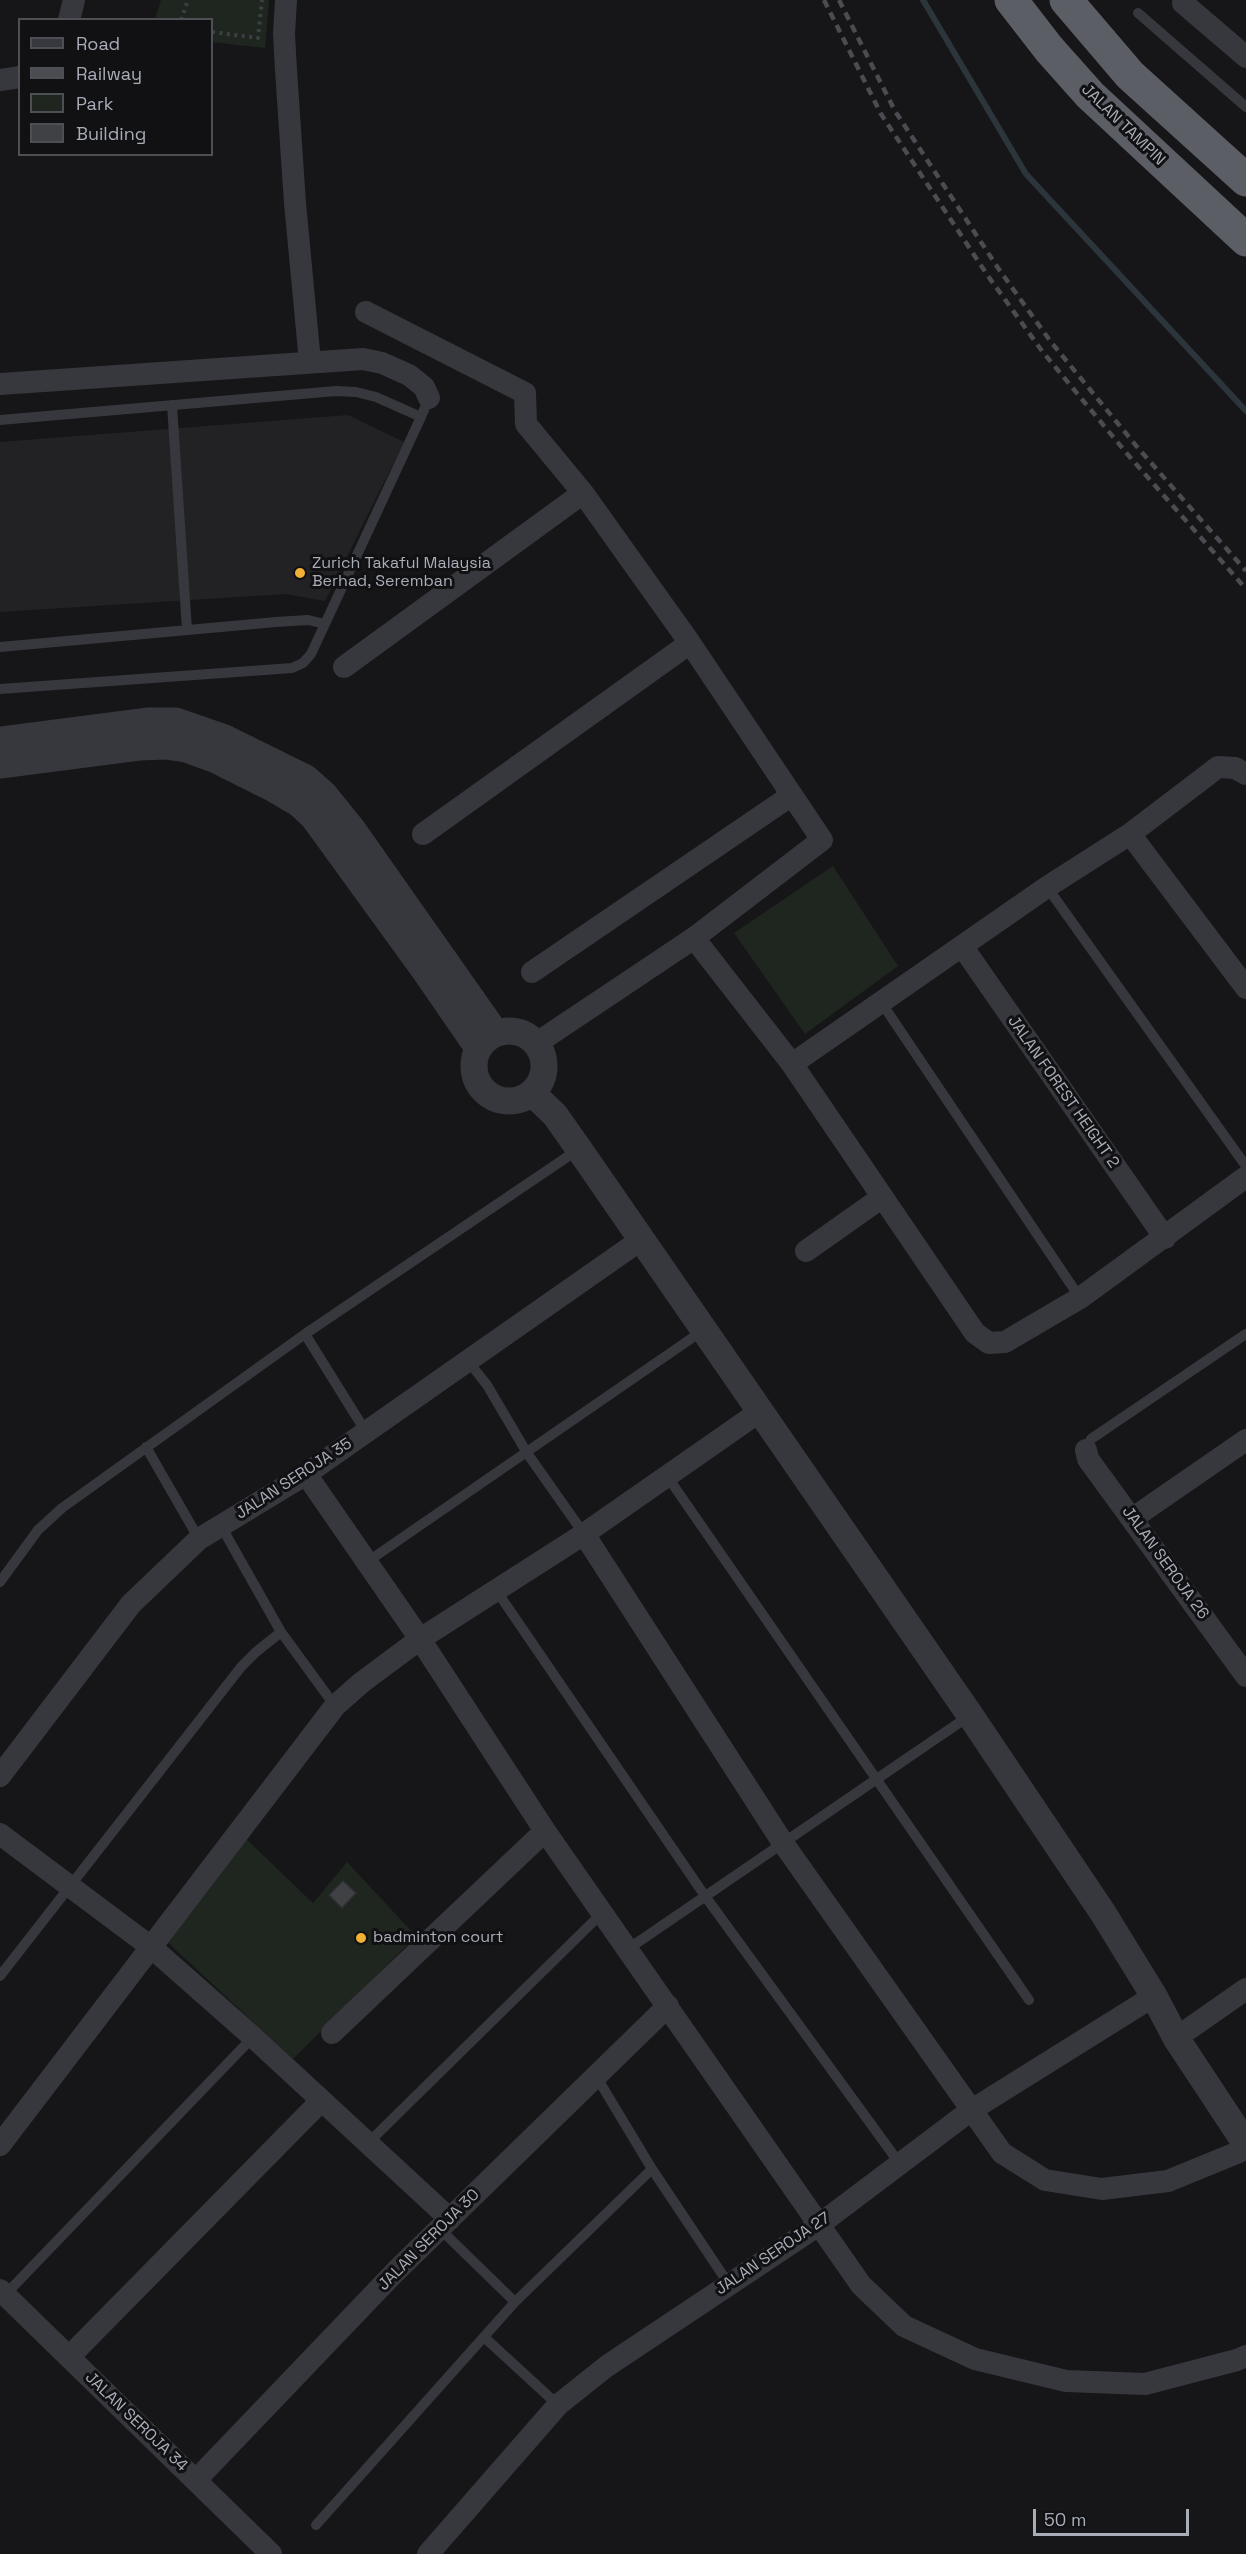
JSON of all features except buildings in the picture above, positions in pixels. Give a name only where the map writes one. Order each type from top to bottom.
[{"type":"highway","name":"JALAN TAMPIN","points":[[1011,0],[1049,49],[1090,95],[1246,240]]},
{"type":"highway","points":[[1066,0],[1130,75],[1246,180]]},
{"type":"street","points":[[70,18],[74,0]]},
{"type":"street","points":[[286,0],[284,34],[286,70],[295,203],[310,362]]},
{"type":"street","points":[[1183,3],[1246,57]]},
{"type":"street","points":[[0,80],[18,77]]},
{"type":"street","points":[[366,312],[525,393],[526,424],[583,493],[690,643],[822,840],[694,938],[537,1043]]},
{"type":"street","points":[[0,384],[363,359],[382,363],[409,375],[424,387],[425,408]]},
{"type":"street","points":[[344,667],[583,493]]},
{"type":"street","points":[[423,834],[690,643]]},
{"type":"street","points":[[0,741],[149,721],[176,721],[225,738],[306,778],[324,794],[352,830],[487,1040]]},
{"type":"street","points":[[0,765],[139,747],[166,746],[186,748],[214,759],[282,793],[298,803],[314,818],[425,971],[487,1040]]},
{"type":"street","points":[[792,1064],[1047,887],[1130,834],[1218,767],[1235,768],[1246,774]]},
{"type":"street","points":[[532,972],[792,795]]},
{"type":"street","points":[[1130,834],[1246,988]]},
{"type":"street","points":[[694,938],[792,1064],[975,1333],[989,1343],[1005,1342],[1080,1298],[1246,1177]]},
{"type":"street","name":"JALAN FOREST HEIGHT 2","points":[[962,946],[1165,1238]]},
{"type":"street","points":[[518,1031],[528,1035],[537,1043],[542,1053],[544,1074],[532,1093],[512,1101],[491,1096],[482,1089],[473,1069],[487,1040],[518,1031]]},
{"type":"street","points":[[532,1093],[555,1115],[579,1149],[970,1715],[1103,1913],[1154,1996],[1176,2038],[1246,2144]]},
{"type":"street","points":[[806,1251],[881,1198]]},
{"type":"street","name":"JALAN SEROJA 35","points":[[0,1776],[131,1604],[199,1539],[306,1474],[642,1239]]},
{"type":"street","points":[[0,2145],[335,1706],[361,1683],[420,1639],[584,1534],[759,1412]]},
{"type":"street","points":[[1133,1518],[1246,1440]]},
{"type":"street","name":"JALAN SEROJA 26","points":[[1086,1450],[1089,1460],[1246,1676]]},
{"type":"street","points":[[306,1474],[420,1639],[544,1831],[861,2285],[904,2326],[975,2359],[1066,2380],[1144,2384],[1246,2356]]},
{"type":"street","points":[[584,1534],[783,1844],[970,2111],[1002,2153],[1045,2180],[1102,2189],[1168,2181],[1246,2149]]},
{"type":"street","points":[[332,2032],[544,1831]]},
{"type":"street","points":[[0,1834],[151,1947],[254,2037],[368,2143],[445,2224]]},
{"type":"street","points":[[1176,2038],[1246,1989]]},
{"type":"street","name":"JALAN SEROJA 27","points":[[429,2554],[558,2405],[607,2366],[728,2283],[820,2224],[970,2111],[1154,1996]]},
{"type":"street","name":"JALAN SEROJA 30","points":[[196,2480],[445,2224],[668,2006]]},
{"type":"street","points":[[69,2357],[321,2101]]},
{"type":"street","name":"JALAN SEROJA 34","points":[[2,2293],[271,2554]]},
{"type":"lane","points":[[1138,13],[1246,106]]},
{"type":"lane","points":[[0,420],[336,391],[356,392],[425,408],[311,654],[303,663],[292,668],[0,689]]},
{"type":"lane","points":[[172,405],[187,630]]},
{"type":"lane","points":[[0,647],[308,620],[325,624]]},
{"type":"lane","points":[[1047,887],[1246,1167]]},
{"type":"lane","points":[[881,1002],[1080,1298]]},
{"type":"lane","points":[[0,1582],[38,1530],[62,1508],[305,1334],[579,1149]]},
{"type":"lane","points":[[367,1562],[705,1329]]},
{"type":"lane","points":[[305,1334],[366,1432]]},
{"type":"lane","points":[[1086,1450],[1091,1439],[1246,1334]]},
{"type":"lane","points":[[468,1361],[486,1385],[527,1453],[584,1534]]},
{"type":"lane","points":[[146,1447],[199,1539]]},
{"type":"lane","points":[[667,1476],[1029,2000]]},
{"type":"lane","points":[[220,1526],[281,1632],[335,1706]]},
{"type":"lane","points":[[496,1590],[705,1896],[900,2164]]},
{"type":"lane","points":[[0,1976],[241,1667],[281,1632]]},
{"type":"lane","points":[[628,1949],[970,1715]]},
{"type":"lane","points":[[368,2143],[602,1913]]},
{"type":"lane","points":[[2,2293],[254,2037]]},
{"type":"lane","points":[[596,2076],[652,2169],[728,2283]]},
{"type":"lane","points":[[316,2526],[515,2302],[652,2169]]},
{"type":"lane","points":[[445,2224],[515,2302]]},
{"type":"lane","points":[[484,2337],[558,2405]]},
{"type":"path","points":[[182,18],[188,0]]},
{"type":"path","points":[[213,32],[258,38],[262,0]]},
{"type":"shaded area","points":[[348,415],[404,442],[325,601],[286,594],[0,612],[0,442]]},
{"type":"green space","points":[[161,0],[269,0],[265,48],[213,42],[213,18],[155,18]]},
{"type":"green space","points":[[833,866],[898,966],[805,1034],[734,933]]},
{"type":"green space","points":[[242,1835],[313,1903],[347,1862],[416,1936],[293,2059],[163,1938]]},
{"type":"waterway","points":[[923,0],[1026,174],[1246,411]]},
{"type":"railway","points":[[824,0],[881,114],[988,276],[1042,351],[1129,456],[1246,589]]},
{"type":"railway","points":[[839,0],[895,111],[998,268],[1051,342],[1138,448],[1246,571]]},
{"type":"place","name":"Zurich Takaful Malaysia Berhad, Seremban","points":[[300,573]]},
{"type":"place","name":"badminton court","points":[[361,1938]]}]
